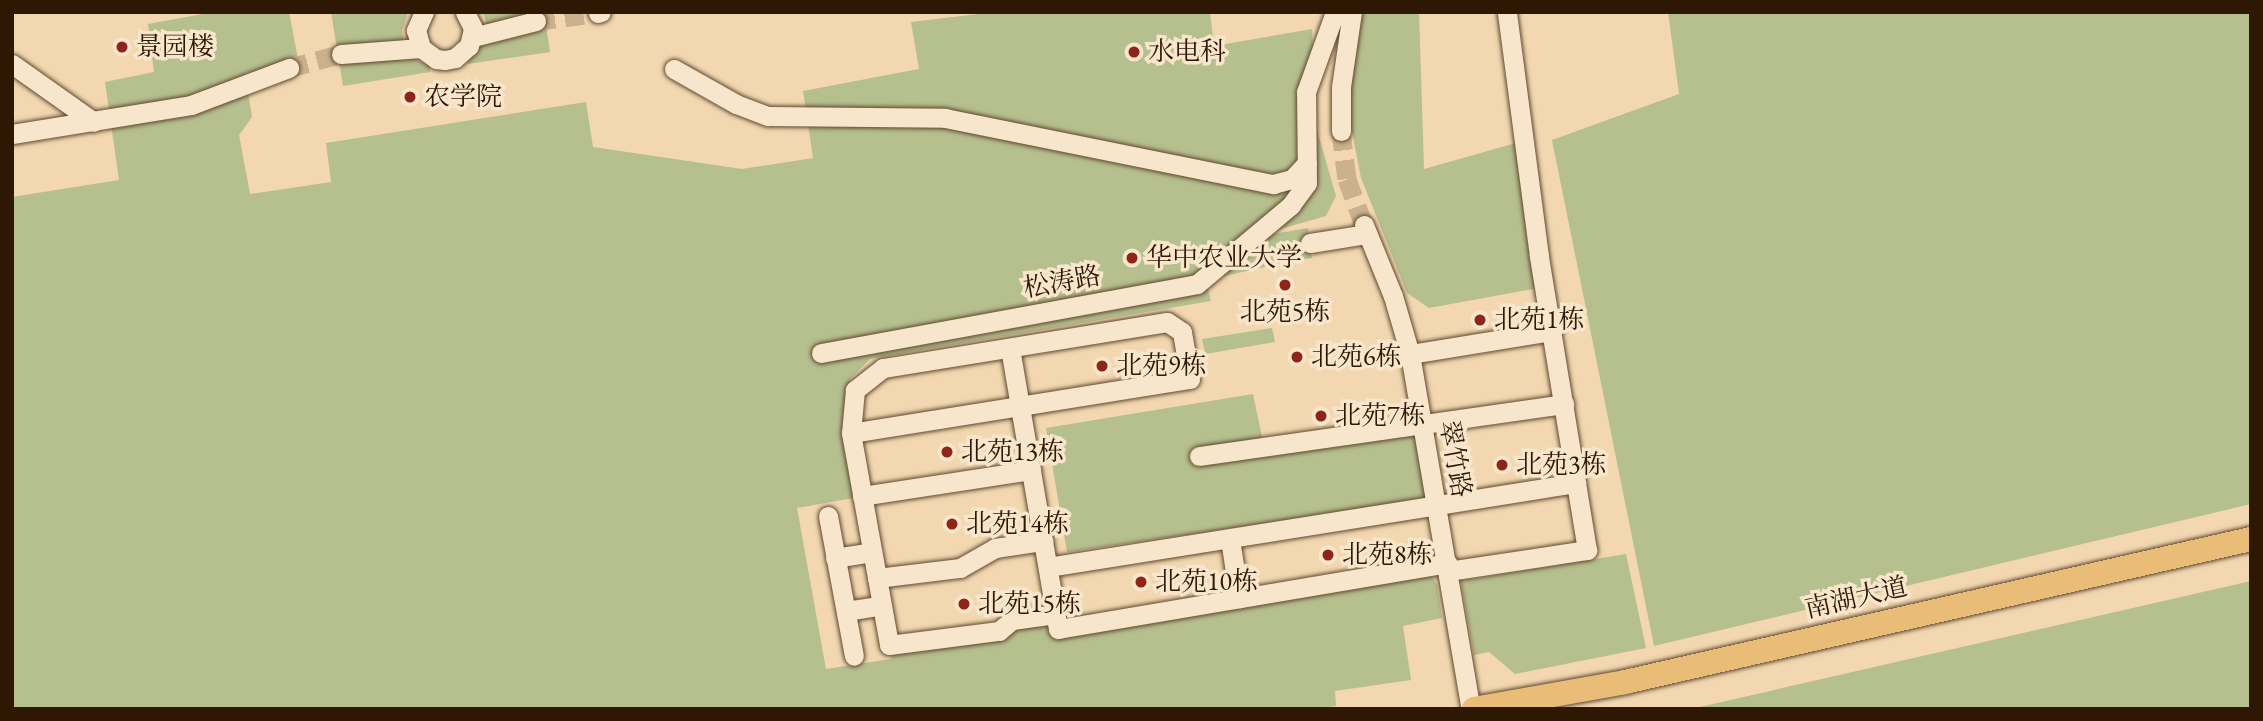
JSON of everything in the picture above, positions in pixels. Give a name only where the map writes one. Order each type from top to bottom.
[{"type":"main road","name":"南湖大道","points":[[1472,709],[1625,682],[2251,539]]},
{"type":"main road","name":"南湖大道","points":[[1557,709],[1690,684],[2251,552]]},
{"type":"street","points":[[424,12],[416,30],[421,48],[436,59],[455,58],[469,46],[472,37],[470,19],[465,12]]},
{"type":"street","name":"松涛路","points":[[821,353],[1198,284],[1245,241],[1291,205],[1307,183],[1306,92],[1335,12]]},
{"type":"street","points":[[1341,131],[1341,87],[1352,12]]},
{"type":"street","points":[[1010,348],[1058,629],[1240,598],[1448,567],[1587,550],[1552,331],[1507,12]]},
{"type":"street","points":[[472,37],[536,21]]},
{"type":"street","points":[[341,54],[421,48]]},
{"type":"street","points":[[12,63],[94,122]]},
{"type":"street","points":[[12,134],[191,105],[289,68]]},
{"type":"street","points":[[674,69],[736,104],[768,116],[945,118],[1273,184],[1292,179],[1307,163]]},
{"type":"street","name":"翠竹路","points":[[1310,243],[1366,230],[1393,296],[1410,354],[1472,709]]},
{"type":"street","points":[[851,433],[1190,379],[1182,332],[1167,322],[883,368],[855,390],[851,433],[889,645],[999,631],[1012,620],[1056,614]]},
{"type":"street","points":[[1410,354],[1552,331]]},
{"type":"street","points":[[1199,456],[1564,404]]},
{"type":"street","points":[[862,496],[1031,470]]},
{"type":"street","points":[[1048,567],[1576,484]]},
{"type":"street","points":[[828,516],[854,656]]},
{"type":"street","points":[[1230,538],[1240,598]]},
{"type":"street","points":[[877,579],[960,568],[995,548],[1043,541]]},
{"type":"street","points":[[835,558],[872,552]]},
{"type":"street","points":[[846,611],[882,605]]},
{"type":"green space","points":[[214,12],[289,12],[299,64],[245,73],[252,117],[239,135],[250,194],[331,182],[326,143],[586,102],[593,147],[742,169],[813,158],[803,91],[919,69],[911,22],[995,12],[1210,12],[1214,46],[1312,29],[1317,130],[1336,196],[1326,216],[1263,234],[1265,267],[1206,280],[1211,301],[870,359],[850,379],[843,414],[859,497],[797,508],[826,669],[891,659],[893,650],[1013,625],[1051,620],[1054,638],[1430,572],[1437,585],[1442,618],[1403,626],[1411,680],[1335,691],[1336,706],[1309,709],[12,709],[12,197],[119,180],[105,82],[154,72],[148,24]]},
{"type":"green space","points":[[331,12],[408,12],[402,31],[405,46],[416,60],[430,66],[430,72],[343,86]]},
{"type":"green space","points":[[483,12],[544,12],[550,52],[468,64],[467,59],[484,41],[487,25]]},
{"type":"green space","points":[[1360,12],[1419,12],[1424,169],[1523,141],[1544,287],[1429,308],[1407,293],[1361,178],[1346,102]]},
{"type":"green space","points":[[1668,12],[2251,12],[2251,504],[1654,646],[1552,140],[1679,94]]},
{"type":"green space","points":[[1308,228],[1312,258],[1272,265],[1267,235]]},
{"type":"green space","points":[[1272,328],[1275,342],[1205,354],[1202,339]]},
{"type":"green space","points":[[1253,394],[1266,456],[1420,433],[1432,499],[1067,552],[1046,428]]},
{"type":"green space","points":[[1626,554],[1646,648],[1515,674],[1489,652],[1474,655],[1461,581]]},
{"type":"green space","points":[[2251,581],[2251,709],[1691,709]]},
{"type":"tunnel","points":[[536,21],[598,13]]},
{"type":"tunnel","points":[[289,68],[341,54]]},
{"type":"tunnel","points":[[1341,131],[1347,179],[1364,225]]},
{"type":"place","name":"景园楼","points":[[122,47]]},
{"type":"place","name":"水电科","points":[[1134,52]]},
{"type":"place","name":"农学院","points":[[410,97]]},
{"type":"place","name":"华中农业大学","points":[[1132,258]]},
{"type":"place","name":"北苑5栋","points":[[1285,285]]},
{"type":"place","name":"北苑1栋","points":[[1480,320]]},
{"type":"place","name":"北苑6栋","points":[[1297,357]]},
{"type":"place","name":"北苑9栋","points":[[1102,366]]},
{"type":"place","name":"北苑7栋","points":[[1321,416]]},
{"type":"place","name":"北苑13栋","points":[[947,452]]},
{"type":"place","name":"北苑3栋","points":[[1502,465]]},
{"type":"place","name":"北苑14栋","points":[[952,524]]},
{"type":"place","name":"北苑8栋","points":[[1328,555]]},
{"type":"place","name":"北苑10栋","points":[[1141,582]]},
{"type":"place","name":"北苑15栋","points":[[964,604]]}]
